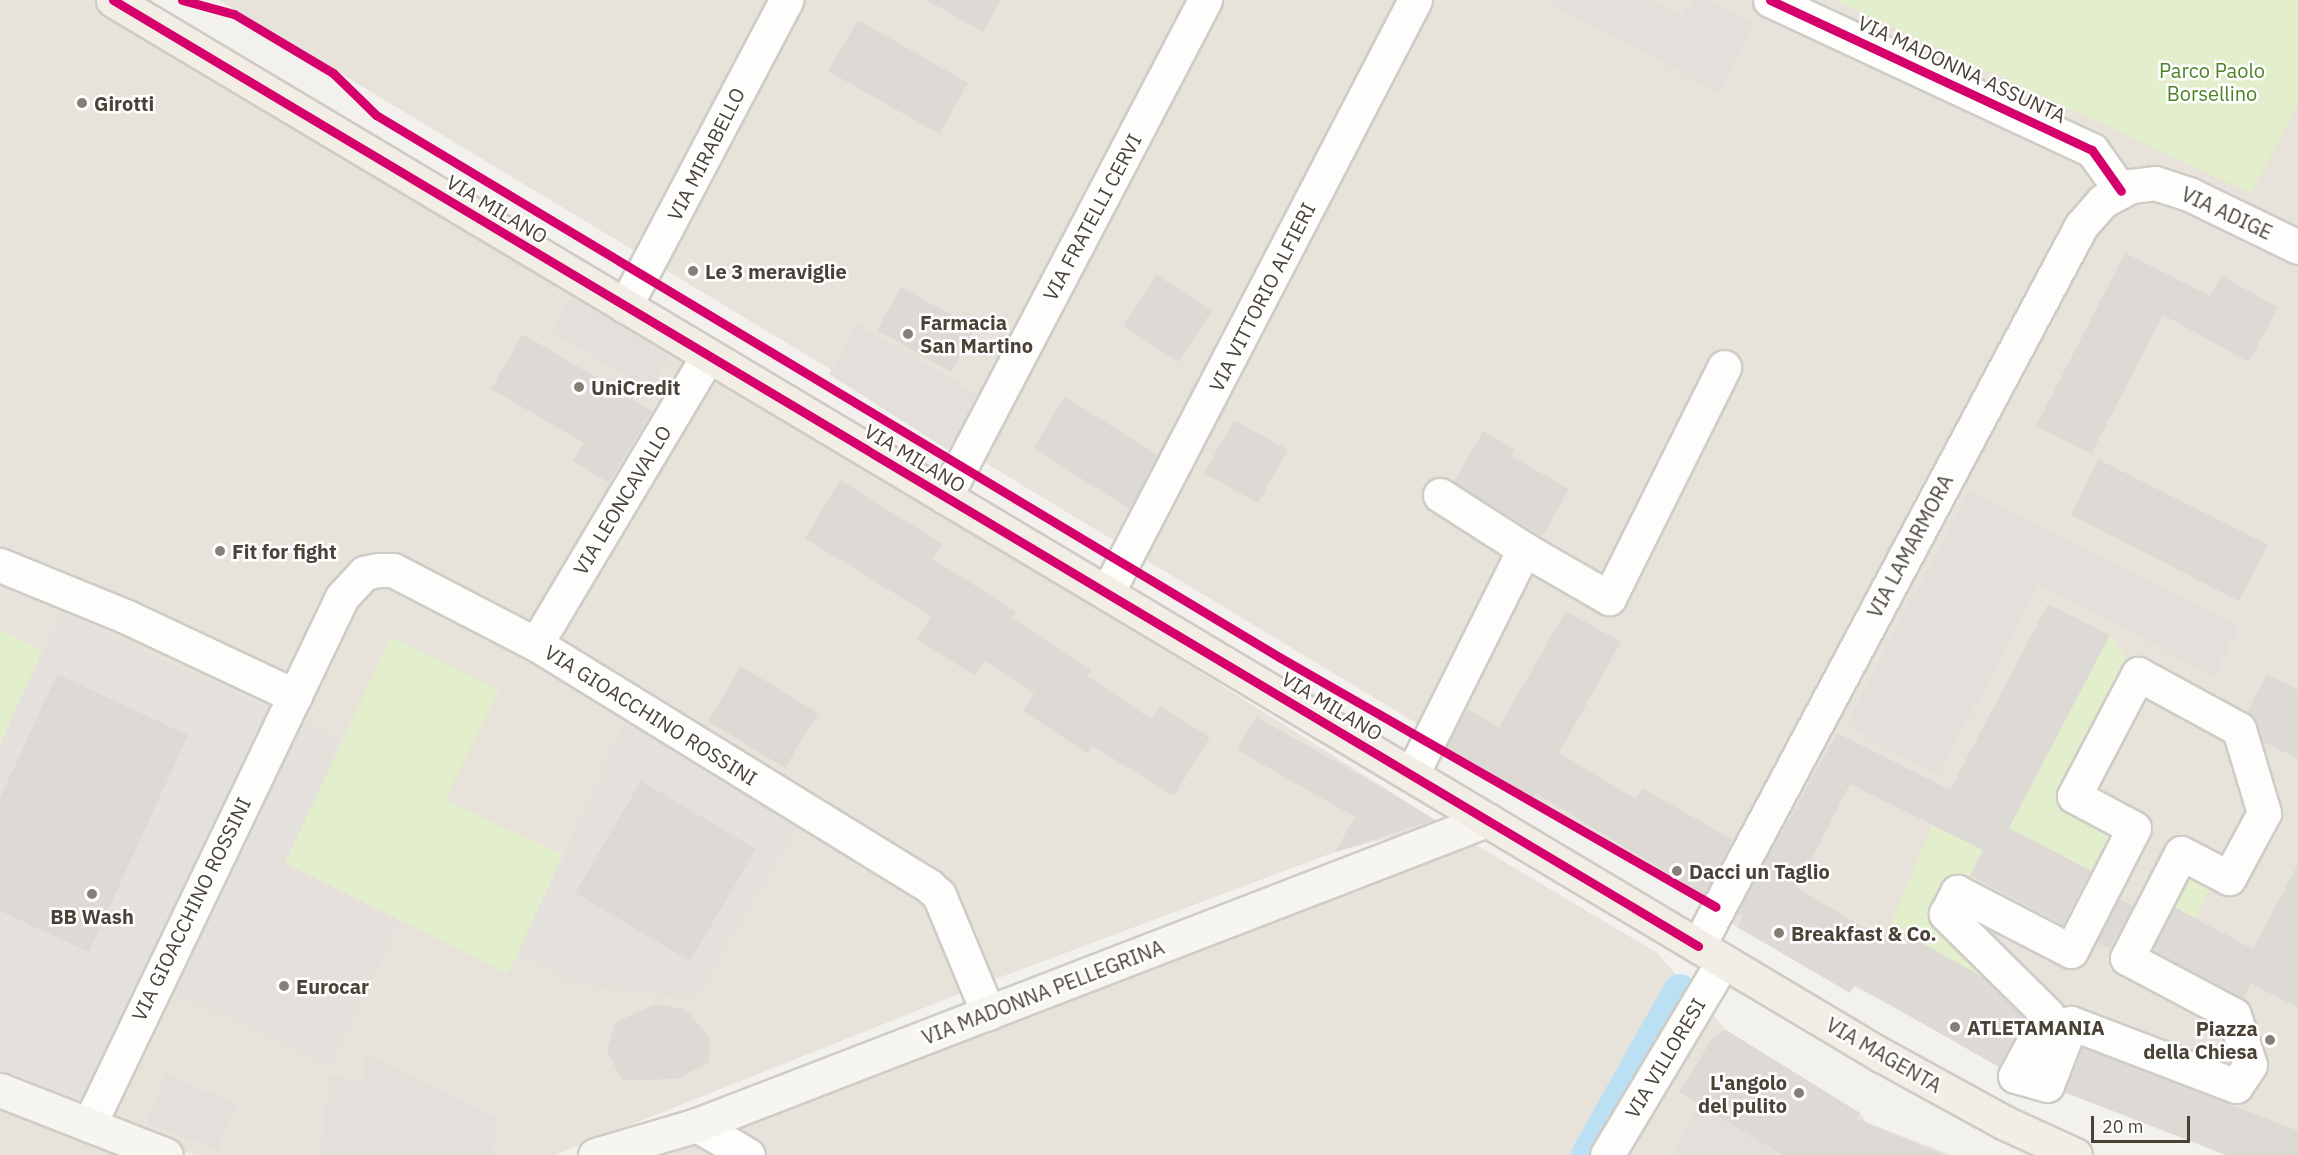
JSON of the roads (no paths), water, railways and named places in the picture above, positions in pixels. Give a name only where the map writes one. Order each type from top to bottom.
[{"type":"main road","name":"VIA MILANO","points":[[113,0],[1710,953]]},
{"type":"main road","name":"VIA MAGENTA","points":[[1710,953],[1881,1055],[2005,1123],[2075,1155]]},
{"type":"street","name":"VIA MIRABELLO","points":[[625,306],[786,0]]},
{"type":"street","name":"VIA FRATELLI CERVI","points":[[945,497],[1205,0]]},
{"type":"street","name":"VIA VITTORIO ALFIERI","points":[[1107,593],[1415,0]]},
{"type":"street","name":"VIA MADONNA ASSUNTA","points":[[1770,0],[2092,150],[2121,191]]},
{"type":"street","name":"VIA LAMARMORA","points":[[1710,953],[2081,226],[2103,201],[2121,191],[2154,183]]},
{"type":"street","name":"VIA ADIGE","points":[[2154,183],[2189,194],[2296,242]]},
{"type":"street","name":"VIA LEONCAVALLO","points":[[536,645],[708,355]]},
{"type":"street","points":[[1440,495],[1524,549],[1609,598],[1724,367]]},
{"type":"street","points":[[1412,774],[1524,549]]},
{"type":"street","points":[[0,565],[125,616],[295,696]]},
{"type":"street","name":"VIA GIOACCHINO ROSSINI","points":[[89,1125],[347,589],[364,573],[393,570],[536,645],[929,886],[939,895],[988,1013]]},
{"type":"street","points":[[2138,674],[2239,729],[2264,813],[2229,878],[2181,853],[2127,958],[2234,1015],[2250,1065],[2236,1086],[2071,1023],[2047,1085],[2015,1076],[2048,1015],[1946,914],[1957,892],[2071,951],[2134,828],[2074,796],[2138,674]]},
{"type":"street","name":"VIA MADONNA PELLEGRINA","points":[[595,1155],[697,1125],[1487,820]]},
{"type":"street","name":"VIA VILLORESI","points":[[1606,1155],[1710,953]]},
{"type":"street","points":[[0,1090],[166,1155]]},
{"type":"street","points":[[697,1125],[748,1155]]},
{"type":"waterway","points":[[1588,1155],[1680,991]]},
{"type":"place","name":"Girotti","points":[[82,103]]},
{"type":"place","name":"Le 3 meraviglie","points":[[693,271]]},
{"type":"place","name":"Farmacia San Martino","points":[[908,334]]},
{"type":"place","name":"UniCredit","points":[[579,387]]},
{"type":"place","name":"Fit for fight","points":[[220,551]]},
{"type":"place","name":"Dacci un Taglio","points":[[1677,871]]},
{"type":"place","name":"BB Wash","points":[[92,894]]},
{"type":"place","name":"Breakfast & Co.","points":[[1779,933]]},
{"type":"place","name":"Eurocar","points":[[284,986]]},
{"type":"place","name":"ATLETAMANIA","points":[[1955,1027]]},
{"type":"place","name":"Piazza della Chiesa","points":[[2270,1040]]},
{"type":"place","name":"L'angolo del pulito","points":[[1799,1093]]},
{"type":"park label","name":"Parco Paolo Borsellino","points":[[2212,82]]}]
